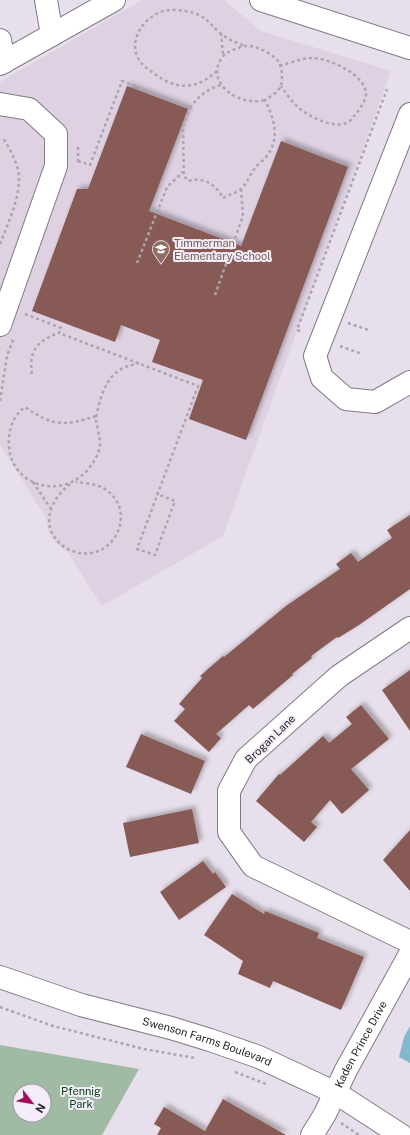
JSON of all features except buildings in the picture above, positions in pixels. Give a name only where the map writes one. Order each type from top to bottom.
[{"type":"street","points":[[46,0],[52,35]]},
{"type":"street","points":[[0,40],[2,63],[114,0]]},
{"type":"street","points":[[261,0],[410,48]]},
{"type":"street","points":[[0,104],[29,109],[56,134],[56,166],[0,325]]},
{"type":"street","points":[[410,114],[315,356],[322,378],[346,399],[375,402],[410,382]]},
{"type":"street","name":"Brogan Lane","points":[[410,628],[339,676],[246,759],[229,791],[229,832],[253,866],[410,942]]},
{"type":"street","name":"Kaden Prince Drive","points":[[312,1135],[325,1114],[346,1070],[410,954]]},
{"type":"street","name":"Swenson Farms Boulevard","points":[[0,977],[81,1005],[210,1040],[259,1057],[336,1093],[401,1135]]},
{"type":"path","points":[[217,70],[202,82],[186,86],[170,83],[157,76],[144,66],[137,56],[137,35],[144,24],[154,16],[164,11],[183,10],[198,14],[233,42],[268,52],[279,62],[282,74],[281,86],[275,94],[266,100],[243,100],[233,95],[221,85],[217,70],[219,62],[223,56],[230,51],[245,46]]},
{"type":"path","points":[[220,33],[223,56]]},
{"type":"path","points":[[280,66],[313,58],[329,61],[343,67],[357,76],[364,85],[366,95],[360,110],[348,123],[336,124],[323,122],[298,107],[281,86]]},
{"type":"path","points":[[78,161],[90,165],[122,81],[190,108]]},
{"type":"path","points":[[221,85],[211,88],[201,94],[190,108],[183,127],[184,176],[188,181],[196,179],[214,185],[223,198],[241,189],[255,168],[266,158],[271,150],[275,139],[275,126],[273,116],[266,100]]},
{"type":"path","points":[[300,332],[297,330],[387,89]]},
{"type":"path","points":[[0,244],[17,198],[19,177],[12,153],[3,138]]},
{"type":"path","points":[[137,263],[167,187],[184,172]]},
{"type":"path","points":[[215,295],[242,216],[241,189]]},
{"type":"path","points":[[23,313],[61,328],[59,333]]},
{"type":"path","points":[[344,321],[371,331]]},
{"type":"path","points":[[32,374],[30,366],[34,350],[47,337],[59,333],[198,386],[137,549],[155,555],[175,501],[158,494]]},
{"type":"path","points":[[336,344],[362,354]]},
{"type":"path","points":[[75,482],[87,472],[96,459],[100,445],[96,416],[102,394],[109,381],[117,371],[129,365],[139,363]]},
{"type":"path","points":[[70,483],[58,497],[51,509],[49,517],[51,530],[56,540],[67,549],[78,554],[92,553],[106,548],[114,540],[120,528],[121,513],[115,499],[105,489],[92,484],[75,482],[70,483],[59,487],[40,485],[25,478],[9,454],[10,428],[19,411],[25,406],[45,419],[61,424],[74,423],[96,416]]},
{"type":"path","points":[[32,482],[51,509]]},
{"type":"path","points":[[0,1007],[53,1026],[144,1049],[198,1058]]},
{"type":"path","points":[[234,1071],[270,1086]]},
{"type":"path","points":[[325,1114],[359,1135]]},
{"type":"shaded area","name":"Timmerman Elementary School","points":[[142,0],[224,0],[261,31],[391,71],[223,536],[102,606],[68,553],[51,537],[46,518],[0,445],[0,82]]},
{"type":"green space","name":"Pfennig Park","points":[[0,1045],[139,1069],[102,1135],[0,1135]]},
{"type":"water","points":[[410,1026],[410,1063],[399,1057],[404,1037]]},
{"type":"place","name":"Timmerman Elementary School","points":[[161,264]]}]
